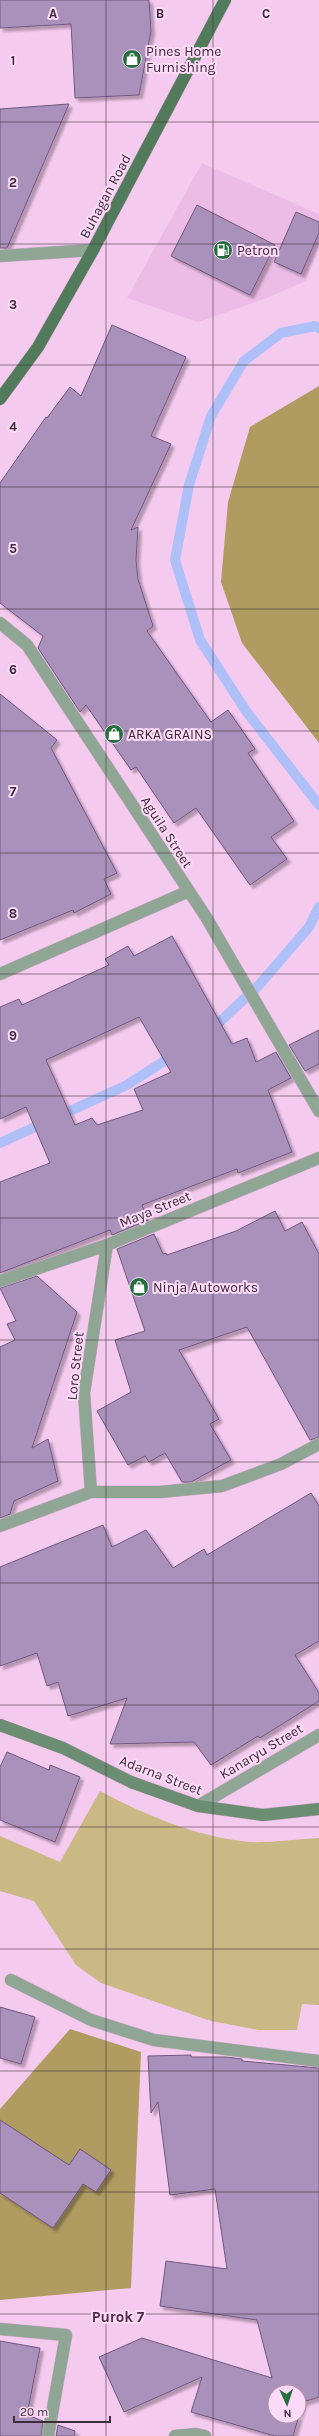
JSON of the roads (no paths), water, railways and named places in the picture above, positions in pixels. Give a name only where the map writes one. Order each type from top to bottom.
[{"type":"main road","name":"Buhagan Road","points":[[0,399],[38,347],[93,250],[225,0]]},
{"type":"street","points":[[0,256],[93,250]]},
{"type":"street","name":"Aguila Street","points":[[0,623],[27,645],[189,891]]},
{"type":"street","points":[[0,974],[189,891],[228,952],[274,1036],[319,1111]]},
{"type":"street","name":"Maya Street","points":[[0,1281],[107,1245],[319,1158]]},
{"type":"street","name":"Loro Street","points":[[90,1492],[84,1393],[107,1245]]},
{"type":"street","points":[[0,1526],[90,1492],[160,1492],[222,1486],[281,1464],[319,1444]]},
{"type":"street","name":"Adarna Street","points":[[0,1725],[63,1748],[131,1782],[198,1806],[263,1815],[319,1810]]},
{"type":"street","name":"Kanaryu Street","points":[[198,1806],[319,1735]]},
{"type":"street","points":[[11,1980],[91,2020],[154,2040],[319,2061]]},
{"type":"street","points":[[0,2328],[66,2335],[48,2436]]},
{"type":"street","points":[[175,2436],[196,2434],[205,2436]]},
{"type":"waterway","points":[[319,328],[315,326],[281,333],[244,361],[211,416],[189,485],[175,560],[200,640],[246,711],[319,805]]},
{"type":"waterway","points":[[210,1031],[259,985],[309,927],[319,907]]},
{"type":"waterway","points":[[0,1143],[127,1085],[175,1054]]},
{"type":"place","name":"Pines Home Furnishing","points":[[132,59]]},
{"type":"place","name":"Petron","points":[[223,250]]},
{"type":"place","name":"ARKA GRAINS","points":[[114,734]]},
{"type":"place","name":"Ninja Autoworks","points":[[139,1287]]},
{"type":"district","name":"Purok 7","points":[[118,2317]]}]
